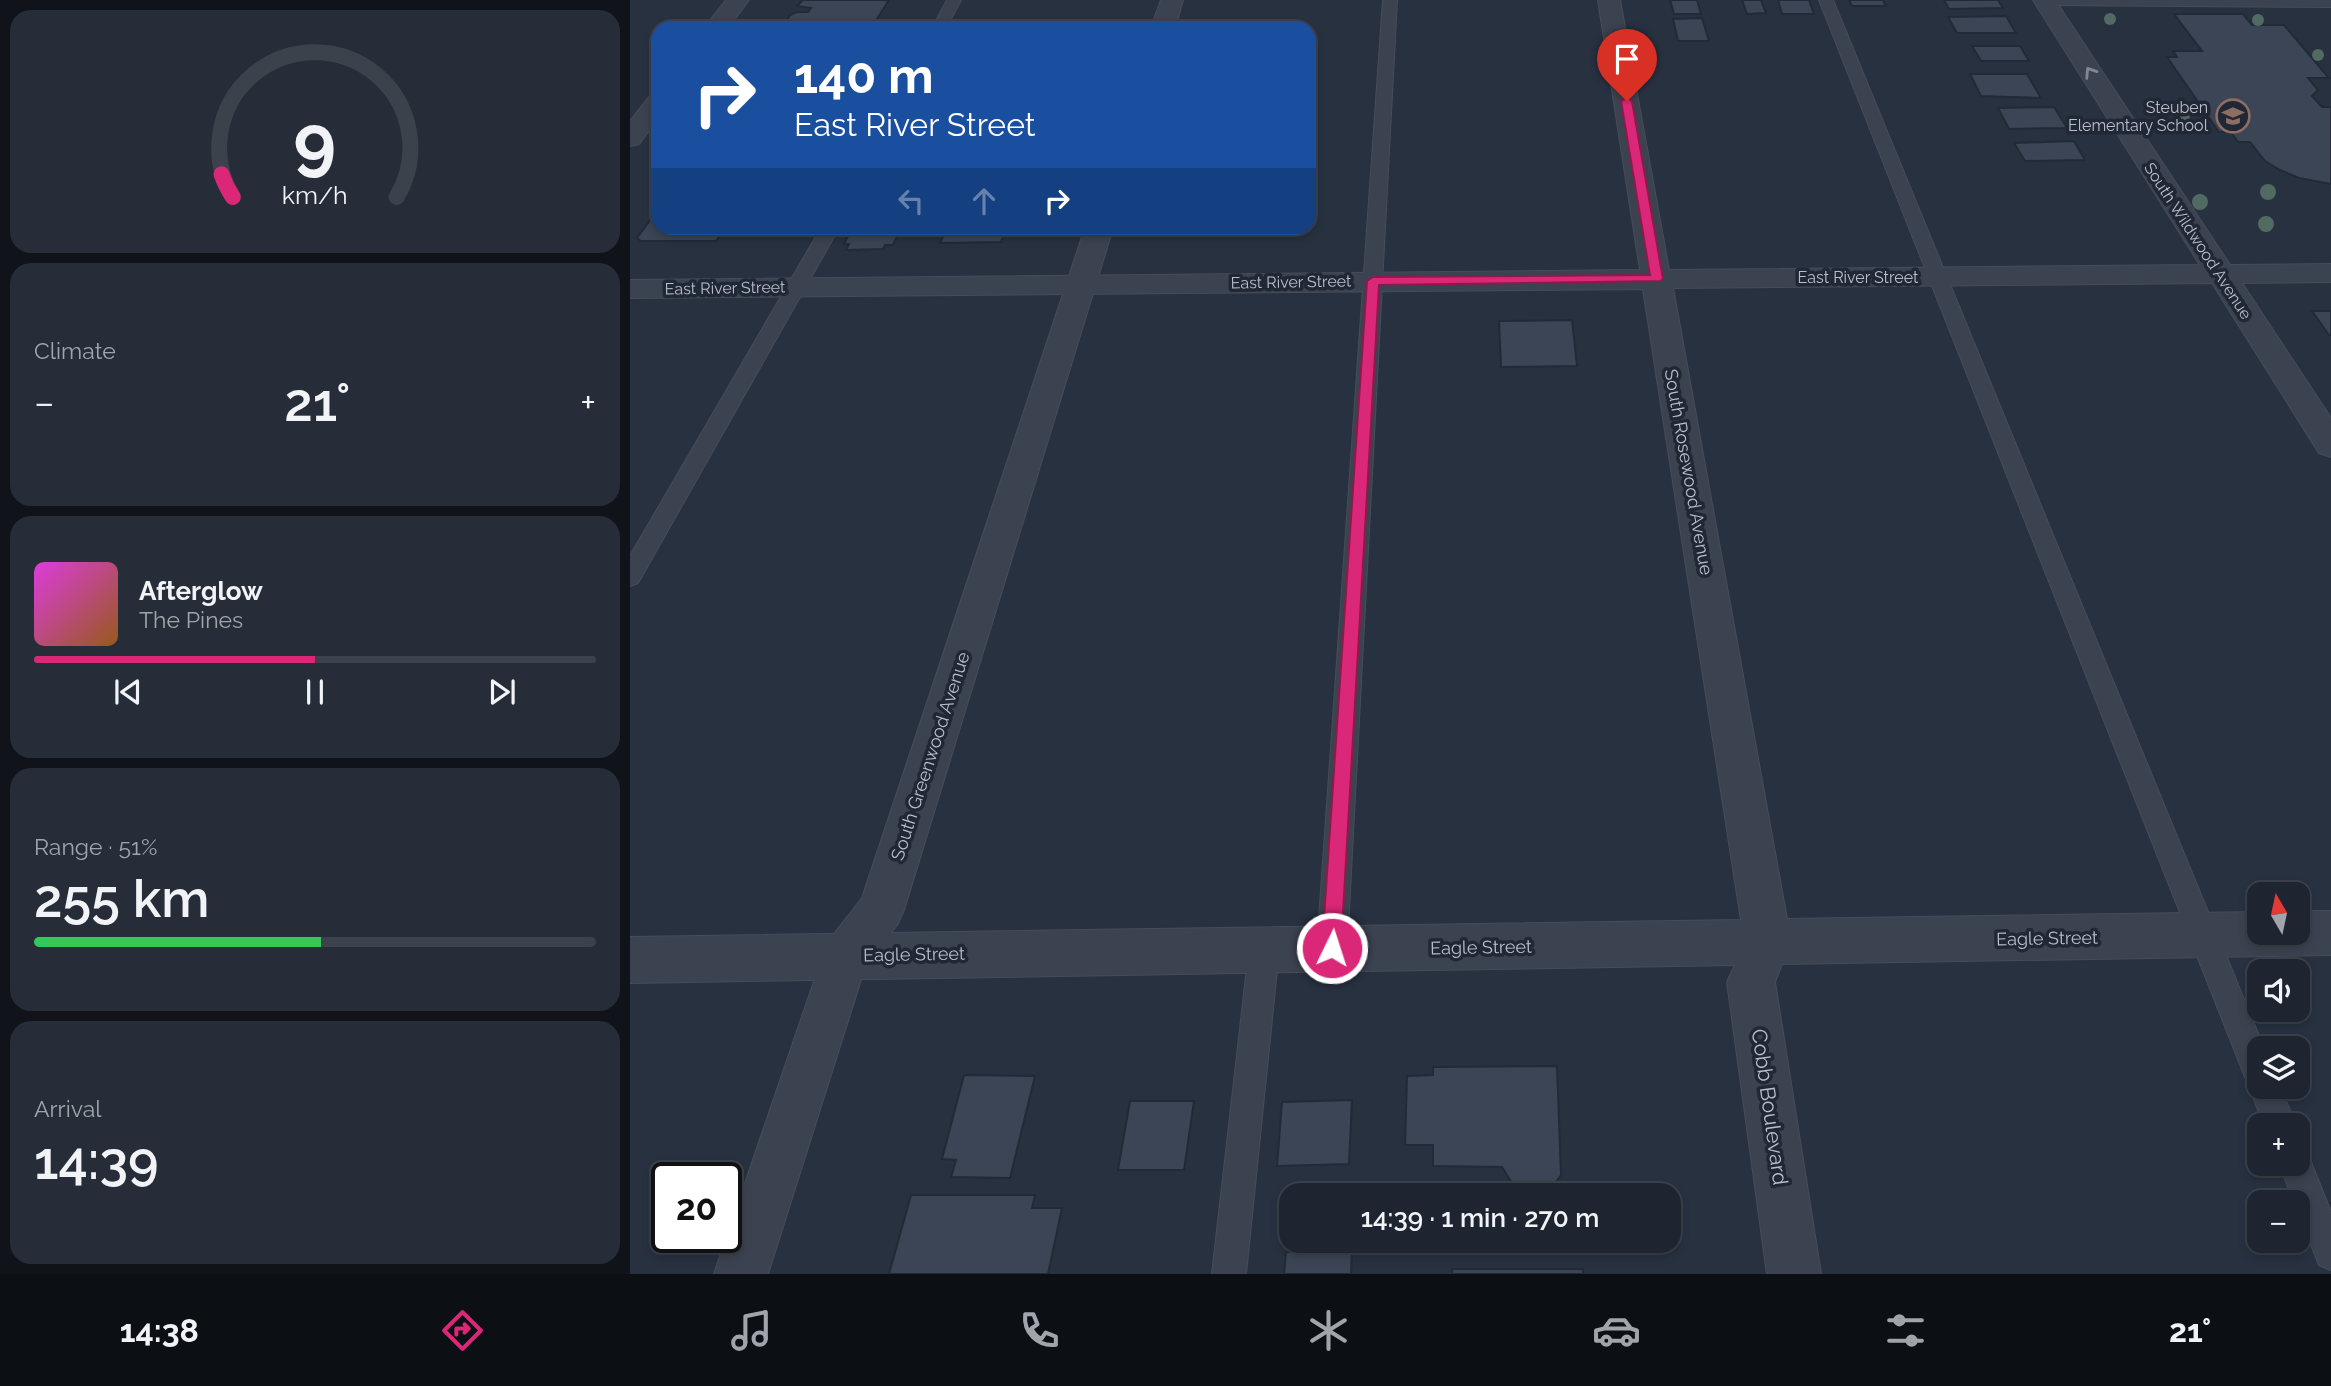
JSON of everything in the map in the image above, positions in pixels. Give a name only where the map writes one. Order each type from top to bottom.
[{"type":"street","points":[[722,21],[738,0]]},
{"type":"street","points":[[1165,21],[1172,0]]},
{"type":"street","name":"South Rosewood Avenue","points":[[1609,0],[1768,943]]},
{"type":"street","name":"South Wildwood Avenue","points":[[2045,1],[2331,445]]},
{"type":"street","points":[[630,138],[651,111]]},
{"type":"street","name":"South Greenwood Avenue","points":[[741,1274],[846,955],[881,910],[1097,235]]},
{"type":"street","name":"East River Street","points":[[630,289],[2331,273]]},
{"type":"street","name":"Eagle Street","points":[[630,960],[2331,933]]},
{"type":"street","name":"Cobb Boulevard","points":[[1768,943],[1751,982],[1794,1274]]},
{"type":"lane","points":[[943,21],[954,0]]},
{"type":"lane","points":[[1332,948],[1390,0]]},
{"type":"lane","points":[[1826,0],[2247,1045]]},
{"type":"lane","points":[[2045,1],[2331,2]]},
{"type":"lane","points":[[630,577],[826,235]]},
{"type":"lane","points":[[1229,1274],[1264,950]]},
{"type":"lane","points":[[2300,1176],[2331,1253]]},
{"type":"building","points":[[803,0],[889,0],[876,21],[787,20],[797,12],[808,12],[811,8],[797,6]]},
{"type":"building","points":[[1670,0],[1697,0],[1701,14],[1674,14]]},
{"type":"building","points":[[1742,0],[1761,0],[1766,13],[1747,14]]},
{"type":"building","points":[[1778,0],[1809,0],[1814,14],[1782,14]]},
{"type":"building","points":[[1849,0],[1883,0],[1886,6],[1852,6]]},
{"type":"building","points":[[1944,0],[1998,0],[2003,8],[1949,9]]},
{"type":"building","points":[[2174,14],[2243,14],[2252,25],[2284,25],[2329,78],[2308,78],[2318,90],[2312,96],[2322,107],[2331,107],[2331,184],[2299,178],[2280,170],[2265,161],[2250,142],[2238,142],[2231,132],[2219,132],[2167,57],[2177,57],[2173,51],[2202,51]]},
{"type":"building","points":[[2006,16],[2016,33],[1957,33],[1948,17]]},
{"type":"building","points":[[1702,18],[1709,41],[1678,41],[1673,19]]},
{"type":"building","points":[[1972,46],[2020,46],[2029,61],[1981,61]]},
{"type":"building","points":[[1970,74],[2027,74],[2041,98],[1981,96]]},
{"type":"building","points":[[2054,107],[2067,128],[2009,129],[1998,108]]},
{"type":"building","points":[[2074,141],[2085,160],[2025,161],[2014,143]]},
{"type":"building","points":[[651,219],[651,235],[720,235],[716,241],[641,241],[637,238]]},
{"type":"building","points":[[848,235],[898,235],[893,245],[885,245],[883,249],[846,250],[849,244],[844,244]]},
{"type":"building","points":[[944,235],[1004,235],[1001,242],[940,243]]},
{"type":"building","points":[[2312,311],[2331,311],[2331,335],[2329,335]]},
{"type":"building","points":[[1572,320],[1577,366],[1501,367],[1499,321]]},
{"type":"building","points":[[1557,1066],[1561,1175],[1555,1183],[1512,1183],[1502,1167],[1433,1166],[1433,1145],[1405,1145],[1407,1076],[1433,1075],[1433,1067]]},
{"type":"building","points":[[964,1075],[1035,1076],[1010,1178],[951,1177],[956,1160],[942,1159]]},
{"type":"building","points":[[1352,1100],[1349,1164],[1277,1166],[1282,1102]]},
{"type":"building","points":[[1130,1101],[1194,1101],[1184,1170],[1118,1170]]},
{"type":"building","points":[[911,1195],[1035,1195],[1032,1208],[1062,1208],[1048,1274],[889,1274]]},
{"type":"building","points":[[1286,1253],[1352,1253],[1351,1274],[1284,1274]]},
{"type":"building","points":[[1452,1269],[1583,1269],[1583,1274],[1452,1274]]},
{"type":"place","name":"Steuben Elementary School","points":[[2233,116]]},
{"type":"route","points":[[1332,948],[1373,281],[1657,279],[1627,101]]}]
